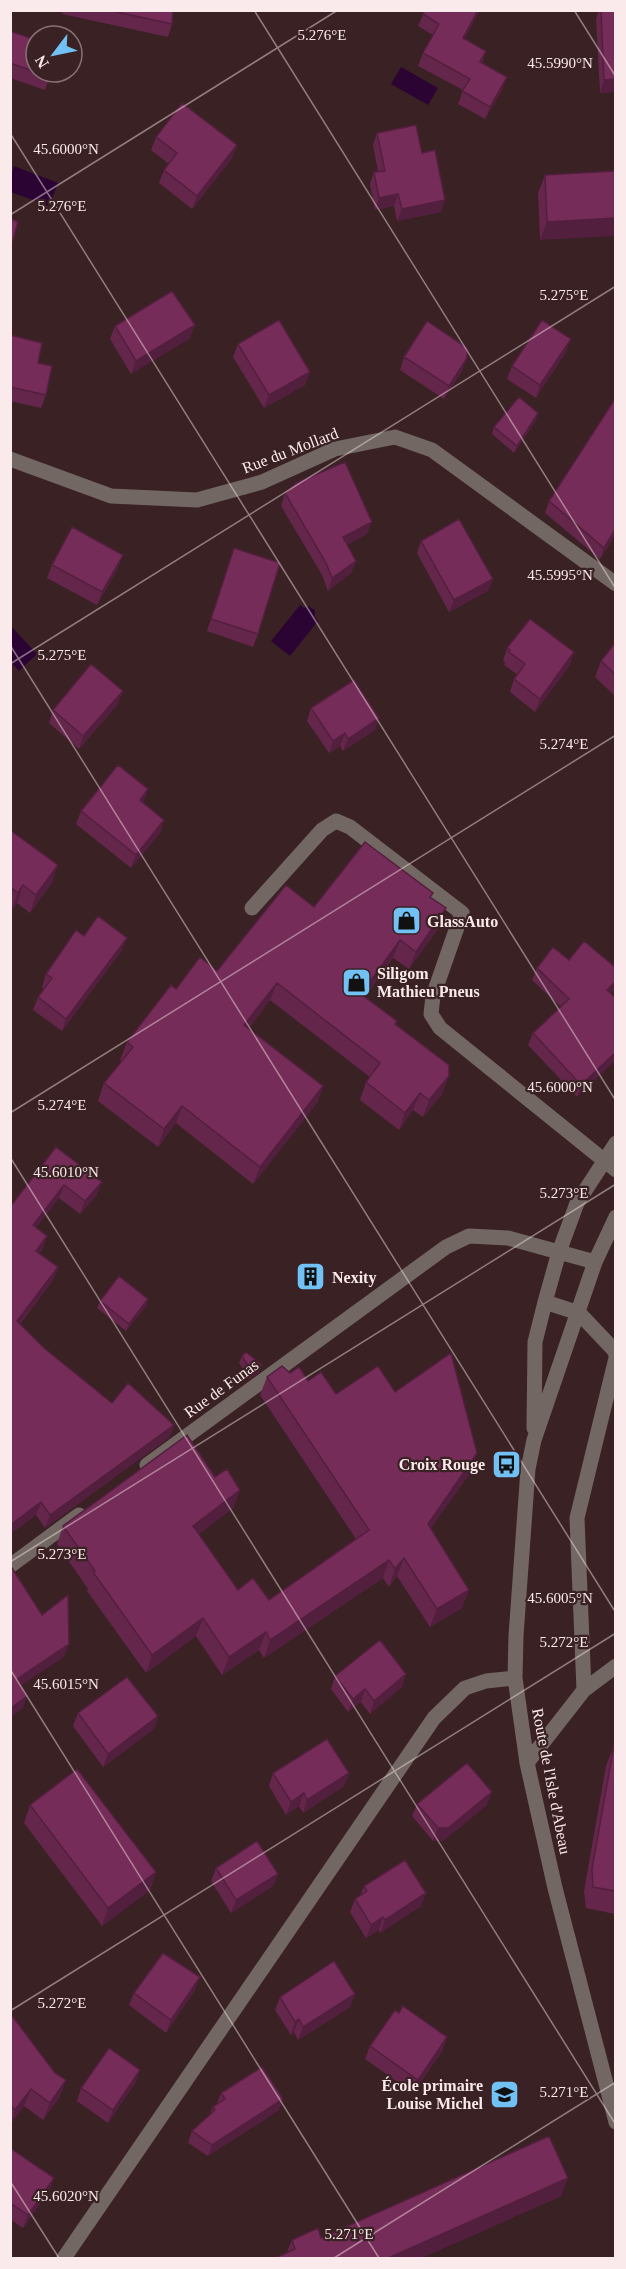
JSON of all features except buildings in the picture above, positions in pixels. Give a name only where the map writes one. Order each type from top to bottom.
[{"type":"street","name":"Rue du Mollard","points":[[10,459],[111,496],[198,500],[262,482],[335,449],[395,437],[432,450],[615,584]]},
{"type":"street","points":[[252,908],[322,830],[336,821],[350,827],[462,914],[433,996],[431,1014],[440,1028],[610,1166]]},
{"type":"street","name":"Route de l'Isle d'Abeau","points":[[534,1440],[535,1342],[545,1302],[559,1252],[577,1203],[610,1166],[615,1143]]},
{"type":"street","name":"Route de l'Isle d'Abeau","points":[[615,1217],[595,1262],[534,1440],[528,1469],[515,1678],[527,1763],[555,1888],[615,2122]]},
{"type":"street","name":"Rue de Funas","points":[[138,1471],[446,1247],[469,1236],[508,1238],[595,1262]]},
{"type":"street","points":[[545,1302],[579,1313],[614,1350],[615,1356],[577,1518],[584,1690]]},
{"type":"street","points":[[10,1566],[93,1505]]},
{"type":"street","points":[[527,1763],[584,1690],[615,1666]]},
{"type":"street","points":[[64,2259],[434,1718],[465,1688],[515,1678]]},
{"type":"shaded area","points":[[401,67],[438,88],[428,105],[391,84]]},
{"type":"shaded area","points":[[14,166],[58,183],[49,206],[11,192],[11,175]]},
{"type":"shaded area","points":[[300,605],[315,610],[315,617],[318,621],[290,656],[271,641]]},
{"type":"shaded area","points":[[11,626],[37,654],[19,671],[11,662]]},
{"type":"place","name":"GlassAuto","points":[[406,921]]},
{"type":"place","name":"Siligom Mathieu Pneus","points":[[356,982]]},
{"type":"place","name":"Nexity","points":[[311,1277]]},
{"type":"place","name":"Croix Rouge","points":[[506,1464]]},
{"type":"place","name":"École primaire Louise Michel","points":[[504,2094]]}]
